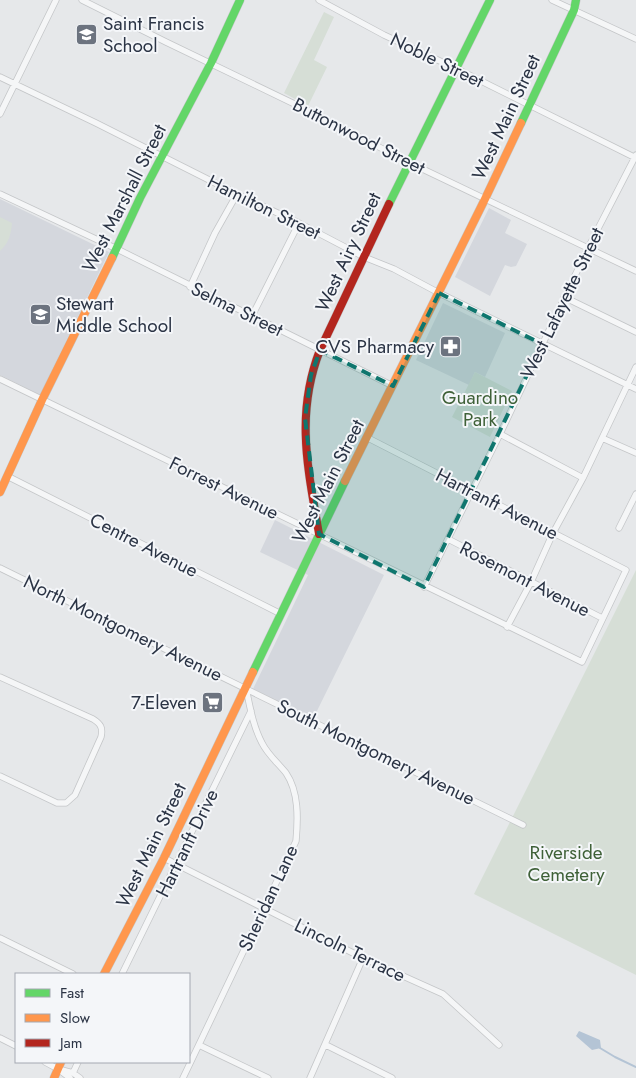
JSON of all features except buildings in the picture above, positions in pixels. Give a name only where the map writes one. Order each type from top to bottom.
[{"type":"main road","name":"West Marshall Street","points":[[0,492],[42,400],[117,249],[140,198],[211,63],[240,0]]},
{"type":"main road","name":"West Airy Street","points":[[320,534],[307,459],[305,418],[311,375],[320,350],[364,256],[490,0]]},
{"type":"main road","name":"West Main Street","points":[[105,973],[164,858],[281,614],[485,199],[574,10],[576,0]]},
{"type":"main road","points":[[54,1078],[59,1065]]},
{"type":"street","points":[[0,114],[56,0]]},
{"type":"street","name":"Buttonwood Street","points":[[82,0],[410,163],[636,271]]},
{"type":"street","name":"Noble Street","points":[[319,0],[384,35],[636,157]]},
{"type":"street","points":[[552,0],[636,39]]},
{"type":"street","name":"Hamilton Street","points":[[0,78],[163,156],[236,194],[299,222],[364,256],[636,389]]},
{"type":"street","name":"West Lafayette Street","points":[[424,587],[500,434],[588,248],[636,157]]},
{"type":"street","name":"Selma Street","points":[[0,194],[117,249],[190,287],[393,386]]},
{"type":"street","points":[[190,287],[214,233],[236,194]]},
{"type":"street","points":[[252,316],[299,222]]},
{"type":"street","points":[[564,297],[636,332]]},
{"type":"street","points":[[507,627],[636,367]]},
{"type":"street","name":"Forrest Avenue","points":[[0,379],[381,563],[424,587],[582,662],[602,618]]},
{"type":"street","points":[[500,434],[582,478]]},
{"type":"street","name":"Hartranft Avenue","points":[[368,438],[626,570],[602,618]]},
{"type":"street","points":[[602,438],[636,453]]},
{"type":"street","name":"Centre Avenue","points":[[7,476],[281,614]]},
{"type":"street","points":[[619,528],[636,494]]},
{"type":"street","name":"Rosemont Avenue","points":[[448,539],[602,618]]},
{"type":"street","name":"North Montgomery Avenue","points":[[0,568],[246,688]]},
{"type":"street","points":[[0,677],[98,722],[102,731],[75,795],[66,803],[58,803],[0,776]]},
{"type":"street","name":"Sheridan Lane","points":[[183,1078],[296,840],[296,812],[292,785],[286,773],[269,755],[263,745],[257,732],[246,688]]},
{"type":"street","name":"South Montgomery Avenue","points":[[246,688],[523,825]]},
{"type":"street","name":"Hartranft Drive","points":[[123,973],[178,864],[251,711]]},
{"type":"street","name":"Lincoln Terrace","points":[[164,858],[363,958],[443,994],[499,1045]]},
{"type":"street","points":[[0,938],[71,973]]},
{"type":"street","points":[[310,1078],[363,958]]},
{"type":"street","points":[[0,1038],[15,1046]]},
{"type":"street","points":[[199,1044],[268,1078]]},
{"type":"street","points":[[326,1045],[392,1078]]},
{"type":"street","points":[[71,1075],[77,1063]]},
{"type":"street","points":[[59,1065],[71,1075],[80,1078]]},
{"type":"highlighted area","points":[[439,293],[542,344],[424,587],[319,534],[305,418],[311,375],[320,350],[393,386]]},
{"type":"shaded area","name":"Stewart Middle School","points":[[0,199],[109,252],[40,395],[0,375]]},
{"type":"shaded area","points":[[489,208],[511,220],[505,233],[527,244],[516,266],[505,265],[490,296],[455,277]]},
{"type":"shaded area","points":[[443,303],[505,333],[485,377],[475,372],[469,385],[416,360]]},
{"type":"shaded area","points":[[275,520],[384,575],[313,719],[253,689],[308,575],[260,552]]},
{"type":"green space","points":[[324,12],[334,17],[314,60],[327,67],[308,106],[284,93]]},
{"type":"green space","points":[[0,217],[12,223],[6,245],[0,251]]},
{"type":"green space","name":"Guardino Park","points":[[475,372],[512,391],[490,437],[452,417]]},
{"type":"green space","name":"Riverside Cemetery","points":[[636,570],[636,975],[474,894]]},
{"type":"water","points":[[579,1031],[600,1040],[601,1048],[592,1050],[576,1036]]},
{"type":"waterway","points":[[600,1048],[636,1067]]},
{"type":"traffic: fast","points":[[112,258],[140,198],[211,63],[240,0]]},
{"type":"traffic: fast","points":[[389,204],[490,0]]},
{"type":"traffic: fast","points":[[521,123],[574,10],[576,0]]},
{"type":"traffic: fast","points":[[253,672],[345,481]]},
{"type":"traffic: slow","points":[[345,481],[521,123]]},
{"type":"traffic: slow","points":[[0,492],[42,400],[112,258]]},
{"type":"traffic: slow","points":[[105,973],[164,858],[253,672]]},
{"type":"traffic: slow","points":[[54,1078],[61,1063]]},
{"type":"traffic: jam","points":[[319,534],[306,442],[306,419],[312,374],[320,350],[389,204]]},
{"type":"place","name":"Saint Francis School","points":[[87,34]]},
{"type":"place","name":"Stewart Middle School","points":[[40,314]]},
{"type":"place","name":"CVS Pharmacy","points":[[450,346]]},
{"type":"place","name":"7-Eleven","points":[[213,702]]}]
